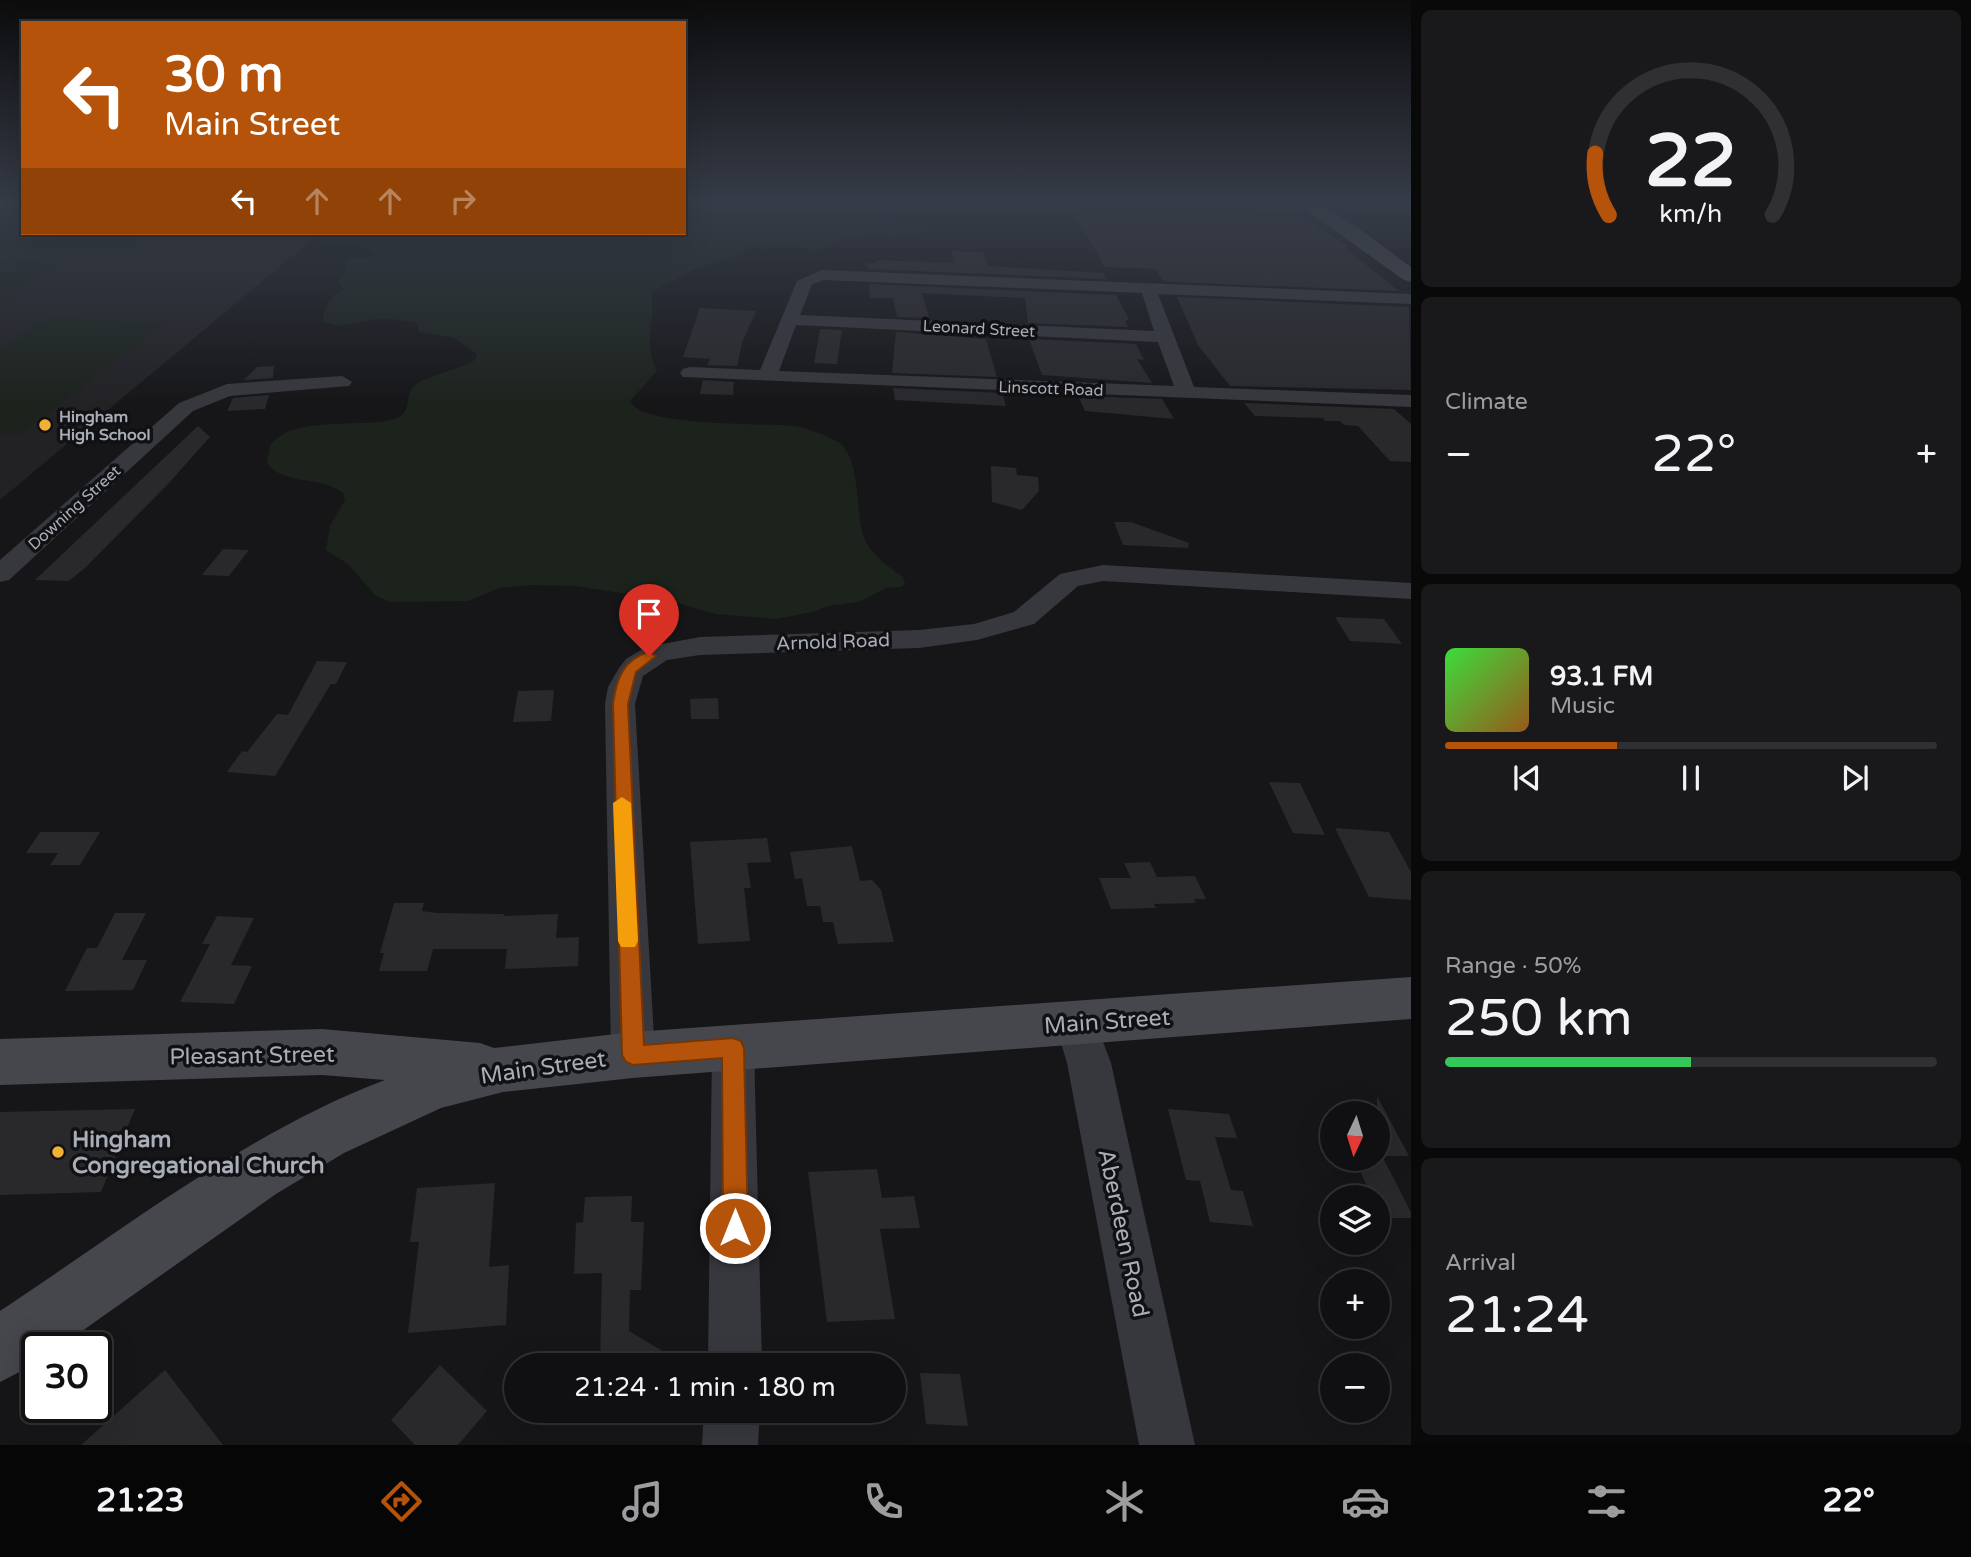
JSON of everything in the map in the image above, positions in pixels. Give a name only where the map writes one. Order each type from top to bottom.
[{"type":"main road","name":"Main Street","points":[[0,1349],[256,1175],[324,1135],[385,1105],[437,1085],[503,1069],[633,1055],[1411,998]]},
{"type":"main road","name":"Pleasant Street","points":[[0,1062],[322,1052],[503,1069]]},
{"type":"street","points":[[766,377],[805,281],[822,275],[1411,299]]},
{"type":"street","points":[[1149,290],[1154,312],[1167,337],[1187,393]]},
{"type":"street","name":"Leonard Street","points":[[790,320],[1167,337]]},
{"type":"street","name":"Linscott Road","points":[[690,373],[1411,401]]},
{"type":"street","name":"Downing Street","points":[[0,574],[186,407],[227,390],[342,382]]},
{"type":"street","name":"Arnold Road","points":[[633,1055],[620,704],[623,684],[629,670],[637,663],[666,650],[700,646],[919,639],[977,632],[1024,618],[1069,580],[1103,573],[1411,591]]},
{"type":"street","name":"Aberdeen Road","points":[[1076,1023],[1089,1063],[1167,1445]]},
{"type":"street","points":[[733,1048],[735,1353]]},
{"type":"street","points":[[730,1445],[731,1423]]},
{"type":"shaded area","name":"Hingham High School","points":[[0,271],[274,271],[0,500]]},
{"type":"shaded area","points":[[0,271],[48,271],[0,305]]},
{"type":"shaded area","points":[[346,271],[690,271],[652,293],[650,341],[657,371],[630,401],[638,409],[678,420],[794,426],[812,430],[840,443],[851,462],[864,538],[886,565],[903,577],[905,584],[901,587],[886,588],[859,602],[828,606],[777,619],[716,614],[667,600],[575,586],[532,585],[499,588],[469,601],[391,602],[376,596],[348,564],[326,550],[330,526],[345,500],[343,493],[334,487],[292,478],[274,470],[267,463],[270,446],[280,436],[310,426],[394,419],[404,413],[409,394],[415,385],[475,360],[477,354],[454,338],[419,332],[417,323],[383,319],[335,325],[323,321],[327,306],[343,288],[337,281]]},
{"type":"shaded area","points":[[47,319],[166,322],[22,434],[0,433],[0,350]]},
{"type":"building","points":[[926,271],[1077,271],[1103,273],[1107,279]]},
{"type":"building","points":[[1157,271],[1375,271],[1399,291],[1171,282],[1162,280]]},
{"type":"building","points":[[869,284],[1116,295],[1129,319],[1125,321],[1128,327],[1028,323],[1025,298],[922,293],[929,318],[897,317],[893,298],[870,298]]},
{"type":"building","points":[[1177,297],[1409,307],[1411,390],[1230,386],[1198,345]]},
{"type":"building","points":[[700,308],[756,311],[742,343],[737,366],[707,365],[710,359],[683,357]]},
{"type":"building","points":[[820,329],[842,330],[837,364],[814,363]]},
{"type":"building","points":[[896,332],[986,339],[997,377],[892,373]]},
{"type":"building","points":[[1029,339],[1136,344],[1144,360],[1137,359],[1152,383],[1042,375]]},
{"type":"building","points":[[274,366],[273,378],[244,380],[257,367]]},
{"type":"building","points":[[703,380],[734,382],[733,395],[700,394]]},
{"type":"building","points":[[893,388],[1002,393],[1006,406],[895,400]]},
{"type":"building","points":[[269,395],[265,409],[227,411],[233,398]]},
{"type":"building","points":[[1078,396],[1162,399],[1174,419],[1085,411]]},
{"type":"building","points":[[1244,403],[1394,409],[1411,424],[1411,462],[1390,461],[1358,426],[1344,425],[1340,421],[1325,421],[1323,418],[1255,416]]},
{"type":"building","points":[[198,426],[210,437],[86,567],[69,581],[35,580]]},
{"type":"building","points":[[991,466],[1016,468],[1017,475],[1038,477],[1039,491],[1022,510],[992,502]]},
{"type":"building","points":[[1114,522],[1131,522],[1189,543],[1188,548],[1123,545]]},
{"type":"building","points":[[223,549],[249,550],[229,576],[202,575]]},
{"type":"building","points":[[1335,617],[1384,619],[1402,644],[1350,641]]},
{"type":"building","points":[[317,661],[347,662],[336,684],[331,684],[275,776],[227,772],[242,751],[247,752],[277,714],[288,715]]},
{"type":"building","points":[[554,690],[551,721],[513,722],[518,691]]},
{"type":"building","points":[[718,698],[719,719],[691,719],[690,699]]},
{"type":"building","points":[[1269,782],[1300,783],[1325,835],[1293,833]]},
{"type":"building","points":[[1335,828],[1389,832],[1411,872],[1411,900],[1369,897]]},
{"type":"building","points":[[40,832],[100,832],[80,865],[50,865],[58,853],[26,853]]},
{"type":"building","points":[[767,838],[771,862],[747,863],[751,888],[744,888],[750,941],[698,944],[690,842]]},
{"type":"building","points":[[852,846],[860,881],[872,880],[881,890],[894,942],[838,944],[833,922],[823,922],[820,906],[807,906],[802,878],[795,879],[790,852]]},
{"type":"building","points":[[1150,862],[1157,877],[1195,876],[1206,899],[1194,899],[1196,903],[1154,904],[1156,908],[1111,909],[1099,878],[1131,878],[1124,863]]},
{"type":"building","points":[[394,903],[424,903],[422,911],[436,913],[504,916],[558,914],[556,938],[579,937],[578,966],[505,969],[507,949],[433,949],[427,971],[379,971],[384,953],[380,953]]},
{"type":"building","points":[[115,913],[146,913],[122,960],[147,960],[133,990],[65,991],[87,948],[97,948]]},
{"type":"building","points":[[217,916],[254,918],[231,965],[252,966],[234,1004],[180,1002],[210,944],[202,944]]},
{"type":"building","name":"Hingham Congregational Church","points":[[135,1109],[101,1192],[0,1195],[0,1112]]},
{"type":"building","points":[[1168,1109],[1229,1114],[1237,1138],[1215,1137],[1231,1190],[1243,1191],[1253,1226],[1210,1222],[1200,1181],[1186,1180]]},
{"type":"building","points":[[1390,1120],[1409,1156],[1390,1156]]},
{"type":"building","points":[[877,1169],[882,1198],[914,1196],[920,1228],[880,1229],[895,1319],[827,1322],[808,1172]]},
{"type":"building","points":[[1360,1171],[1390,1171],[1411,1212],[1411,1218],[1390,1218],[1390,1185],[1366,1185]]},
{"type":"building","points":[[495,1183],[489,1267],[509,1265],[506,1325],[408,1333],[419,1242],[410,1242],[417,1188]]},
{"type":"building","points":[[632,1196],[631,1222],[644,1222],[641,1290],[630,1290],[629,1331],[666,1353],[600,1353],[602,1273],[574,1274],[576,1223],[583,1222],[585,1197]]},
{"type":"building","points":[[440,1365],[487,1411],[458,1445],[415,1445],[391,1420]]},
{"type":"building","points":[[165,1370],[223,1445],[81,1445],[106,1423],[112,1423],[112,1417]]},
{"type":"building","points":[[920,1373],[960,1374],[968,1426],[926,1424]]},
{"type":"slow traffic","points":[[622,803],[628,941]]},
{"type":"place","name":"Hingham High School","points":[[45,425]]},
{"type":"place","name":"Hingham Congregational Church","points":[[58,1152]]},
{"type":"route","points":[[649,656],[629,670],[623,684],[620,704],[622,819],[633,1055],[733,1048],[735,1228]]}]
